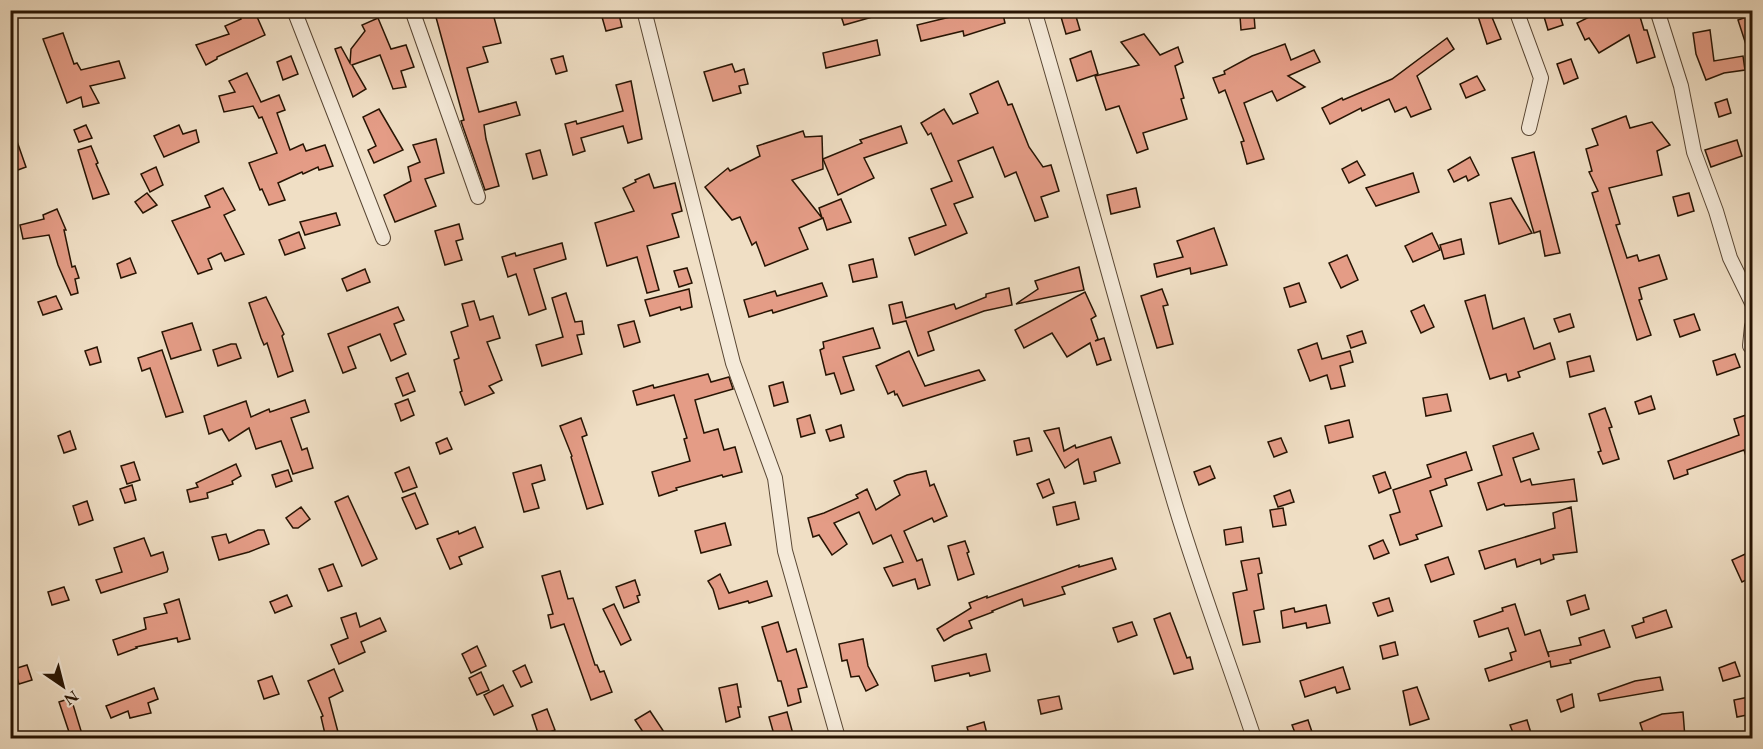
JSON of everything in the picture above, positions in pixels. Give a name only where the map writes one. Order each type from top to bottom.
[{"type":"street","points":[[294,10],[383,238]]},
{"type":"street","points":[[412,10],[478,197]]},
{"type":"street","points":[[644,10],[733,363],[775,478],[785,551],[838,738]]},
{"type":"street","points":[[1034,10],[1068,122],[1096,233],[1172,495],[1203,593],[1254,738]]},
{"type":"street","points":[[1516,10],[1541,78],[1530,128]]},
{"type":"street","points":[[1657,10],[1680,87],[1694,152],[1716,211],[1730,258],[1752,303]]},
{"type":"street","points":[[1750,346],[1752,326]]},
{"type":"building","points":[[238,10],[254,10],[265,35],[217,57],[206,65],[196,45],[229,34],[225,26],[241,19]]},
{"type":"building","points":[[434,10],[492,10],[501,43],[483,47],[488,62],[467,68],[479,112],[516,102],[520,115],[484,125],[499,186],[485,190],[461,121],[464,120]]},
{"type":"building","points":[[600,10],[618,10],[622,27],[606,31]]},
{"type":"building","points":[[839,10],[882,10],[883,14],[844,25]]},
{"type":"building","points":[[968,10],[1002,10],[1005,23],[964,36],[963,31],[921,41],[917,25],[958,15]]},
{"type":"building","points":[[1476,10],[1489,10],[1501,39],[1487,44]]},
{"type":"building","points":[[1542,10],[1558,10],[1563,25],[1548,30]]},
{"type":"building","points":[[1603,10],[1638,10],[1655,57],[1637,63],[1629,35],[1599,53],[1589,38],[1585,40],[1577,23]]},
{"type":"building","points":[[1075,13],[1080,30],[1066,34],[1061,17]]},
{"type":"building","points":[[1254,15],[1255,28],[1241,30],[1240,16]]},
{"type":"building","points":[[1752,15],[1752,57],[1750,57],[1738,20]]},
{"type":"building","points":[[378,18],[391,49],[406,45],[414,67],[401,71],[406,87],[393,89],[380,55],[352,65],[366,89],[353,97],[335,49],[341,47],[350,63],[351,49],[365,31],[362,25]]},
{"type":"building","points":[[1710,30],[1714,61],[1743,56],[1745,70],[1724,73],[1706,80],[1696,54],[1693,33]]},
{"type":"building","points":[[63,33],[74,64],[77,63],[81,70],[119,61],[125,78],[90,86],[99,103],[83,107],[81,97],[67,103],[43,39]]},
{"type":"building","points":[[1144,34],[1160,55],[1178,47],[1183,62],[1175,66],[1187,119],[1143,133],[1148,149],[1137,153],[1119,106],[1106,110],[1095,76],[1139,65],[1121,42]]},
{"type":"building","points":[[1447,38],[1454,49],[1417,76],[1431,109],[1411,117],[1406,107],[1395,112],[1389,99],[1362,111],[1361,108],[1330,124],[1322,108],[1392,79]]},
{"type":"building","points":[[877,40],[880,55],[826,68],[823,53]]},
{"type":"building","points":[[1285,44],[1291,60],[1314,50],[1320,62],[1288,76],[1305,87],[1277,101],[1272,91],[1244,103],[1264,159],[1247,164],[1241,142],[1244,141],[1225,90],[1219,93],[1213,78],[1225,74],[1224,71],[1252,56]]},
{"type":"building","points":[[1091,51],[1098,74],[1077,81],[1070,59]]},
{"type":"building","points":[[291,56],[298,74],[283,80],[277,62]]},
{"type":"building","points":[[563,56],[567,71],[556,74],[551,59]]},
{"type":"building","points":[[1571,59],[1578,78],[1564,84],[1557,64]]},
{"type":"building","points":[[732,64],[735,72],[744,69],[748,84],[739,86],[741,93],[713,101],[704,72]]},
{"type":"building","points":[[247,73],[261,102],[279,95],[285,110],[277,113],[290,150],[303,144],[306,151],[325,145],[333,166],[319,170],[318,167],[278,183],[285,200],[269,205],[249,163],[277,153],[262,117],[259,118],[253,106],[224,112],[219,96],[235,92],[229,81]]},
{"type":"building","points":[[1477,76],[1485,90],[1466,98],[1460,84]]},
{"type":"building","points":[[631,81],[642,139],[628,143],[623,126],[581,138],[585,151],[573,155],[565,124],[576,121],[577,124],[623,111],[616,85]]},
{"type":"building","points":[[998,81],[1008,105],[1012,104],[1029,147],[1043,167],[1051,165],[1059,191],[1041,197],[1048,217],[1035,221],[1016,172],[1005,177],[993,147],[958,161],[973,197],[954,204],[967,233],[915,255],[909,238],[946,225],[931,189],[952,181],[931,133],[928,135],[921,123],[944,109],[953,124],[978,113],[970,94]]},
{"type":"building","points":[[1727,99],[1731,113],[1719,117],[1715,103]]},
{"type":"building","points":[[379,109],[403,150],[374,163],[368,150],[376,146],[363,117]]},
{"type":"building","points":[[1626,116],[1630,128],[1652,122],[1670,145],[1657,151],[1662,175],[1609,188],[1620,224],[1616,225],[1627,258],[1637,255],[1639,261],[1659,255],[1667,279],[1639,288],[1642,299],[1639,300],[1651,335],[1637,340],[1592,193],[1598,191],[1589,172],[1592,171],[1586,149],[1598,145],[1592,129]]},
{"type":"building","points":[[86,125],[92,138],[79,142],[74,130]]},
{"type":"building","points":[[179,125],[183,134],[196,130],[199,142],[164,157],[154,136]]},
{"type":"building","points":[[901,126],[907,143],[864,158],[874,178],[838,195],[823,159],[862,143],[860,140]]},
{"type":"building","points":[[12,127],[26,167],[10,173],[10,128]]},
{"type":"building","points":[[803,131],[805,137],[822,136],[823,169],[792,180],[822,218],[819,208],[841,199],[851,222],[827,230],[823,218],[799,228],[808,249],[765,266],[756,242],[752,245],[740,217],[732,220],[705,187],[728,168],[730,171],[760,156],[757,146]]},
{"type":"building","points":[[436,139],[444,173],[425,179],[436,206],[395,222],[384,195],[411,181],[408,167],[420,162],[413,145]]},
{"type":"building","points":[[1737,140],[1742,156],[1711,167],[1705,150]]},
{"type":"building","points":[[91,146],[109,194],[93,199],[78,150]]},
{"type":"building","points":[[540,150],[547,175],[533,179],[526,154]]},
{"type":"building","points":[[1534,152],[1560,253],[1545,256],[1540,231],[1534,233],[1512,158]]},
{"type":"building","points":[[1470,157],[1479,175],[1468,181],[1466,176],[1454,182],[1448,170]]},
{"type":"building","points":[[1357,161],[1365,175],[1349,183],[1342,169]]},
{"type":"building","points":[[156,167],[163,185],[150,192],[141,174]]},
{"type":"building","points":[[1413,173],[1419,192],[1376,206],[1366,188]]},
{"type":"building","points":[[649,174],[654,188],[675,183],[682,211],[672,214],[679,237],[647,246],[659,290],[647,293],[637,257],[607,266],[595,223],[634,211],[623,188]]},
{"type":"building","points":[[223,188],[235,210],[224,215],[244,254],[225,261],[221,253],[208,259],[212,269],[198,274],[172,221],[210,207],[205,196]]},
{"type":"building","points":[[1136,188],[1140,207],[1111,214],[1107,195]]},
{"type":"building","points":[[147,193],[157,205],[143,213],[135,202]]},
{"type":"building","points":[[1689,193],[1694,211],[1678,216],[1673,197]]},
{"type":"building","points":[[1511,198],[1532,233],[1499,244],[1490,203]]},
{"type":"building","points":[[57,209],[66,230],[64,230],[72,267],[75,266],[79,278],[75,279],[78,293],[71,295],[58,265],[49,235],[23,239],[20,225],[44,219],[43,215]]},
{"type":"building","points":[[336,213],[340,225],[305,235],[300,222]]},
{"type":"building","points":[[459,224],[463,239],[456,241],[462,260],[445,265],[435,231]]},
{"type":"building","points":[[1214,228],[1227,265],[1191,274],[1190,268],[1157,277],[1154,264],[1183,257],[1177,241]]},
{"type":"building","points":[[299,232],[305,248],[285,255],[279,240]]},
{"type":"building","points":[[1432,233],[1440,250],[1413,262],[1405,246]]},
{"type":"building","points":[[1461,239],[1464,254],[1444,259],[1440,245]]},
{"type":"building","points":[[562,243],[566,259],[534,269],[546,309],[529,315],[516,274],[508,277],[502,257],[515,253],[516,256]]},
{"type":"building","points":[[1347,255],[1358,280],[1341,288],[1329,263]]},
{"type":"building","points":[[130,258],[136,273],[121,278],[117,264]]},
{"type":"building","points":[[873,259],[877,277],[853,282],[849,265]]},
{"type":"building","points":[[1079,267],[1084,290],[1016,304],[1038,289],[1035,281]]},
{"type":"building","points":[[687,268],[692,283],[679,287],[674,271]]},
{"type":"building","points":[[365,269],[370,282],[347,291],[342,279]]},
{"type":"building","points":[[822,283],[827,296],[773,313],[772,310],[749,317],[744,300],[775,291],[777,296]]},
{"type":"building","points":[[1299,283],[1306,302],[1290,307],[1284,288]]},
{"type":"building","points":[[1009,288],[1012,305],[984,311],[928,332],[934,350],[918,356],[906,321],[893,324],[889,305],[902,302],[906,318],[954,304],[956,309],[986,297],[986,294]]},
{"type":"building","points":[[689,289],[692,307],[681,310],[680,307],[650,316],[645,300]]},
{"type":"building","points":[[1162,289],[1168,305],[1163,306],[1173,344],[1157,348],[1141,296]]},
{"type":"building","points":[[1085,292],[1096,316],[1091,319],[1098,339],[1095,341],[1104,338],[1111,360],[1097,365],[1090,343],[1067,357],[1052,333],[1024,348],[1015,330]]},
{"type":"building","points":[[566,293],[575,322],[582,321],[584,334],[577,335],[582,354],[542,366],[536,345],[563,337],[552,298]]},
{"type":"building","points":[[1485,295],[1493,329],[1524,318],[1534,349],[1550,343],[1555,359],[1518,372],[1520,377],[1508,381],[1506,374],[1490,379],[1465,301]]},
{"type":"building","points":[[56,296],[62,309],[43,315],[38,302]]},
{"type":"building","points":[[266,297],[284,334],[282,336],[293,371],[278,377],[267,343],[264,345],[249,303]]},
{"type":"building","points":[[474,301],[480,320],[493,316],[500,338],[487,342],[502,380],[489,386],[494,393],[465,405],[454,360],[459,358],[451,332],[468,326],[462,304]]},
{"type":"building","points":[[1424,305],[1434,327],[1421,333],[1411,311]]},
{"type":"building","points":[[398,307],[404,320],[394,324],[406,354],[391,361],[380,334],[348,347],[356,368],[343,373],[328,334]]},
{"type":"building","points":[[1570,314],[1574,327],[1559,332],[1554,319]]},
{"type":"building","points":[[1694,314],[1700,330],[1680,337],[1674,320]]},
{"type":"building","points":[[634,321],[640,342],[624,347],[618,325]]},
{"type":"building","points":[[192,323],[201,350],[171,359],[162,332]]},
{"type":"building","points":[[873,328],[880,348],[843,357],[854,390],[841,394],[834,373],[826,375],[820,350],[824,348],[823,342]]},
{"type":"building","points":[[1362,331],[1366,343],[1351,348],[1347,336]]},
{"type":"building","points":[[1317,343],[1322,359],[1350,351],[1353,362],[1340,366],[1345,386],[1331,389],[1327,375],[1310,381],[1298,350]]},
{"type":"building","points":[[236,344],[241,358],[218,366],[213,350]]},
{"type":"building","points":[[97,347],[101,362],[90,365],[85,351]]},
{"type":"building","points":[[162,350],[183,412],[166,417],[150,368],[142,371],[138,358]]},
{"type":"building","points":[[909,351],[925,386],[979,370],[985,380],[903,406],[894,391],[888,394],[876,366]]},
{"type":"building","points":[[1735,354],[1740,367],[1717,375],[1713,361]]},
{"type":"building","points":[[1590,356],[1594,371],[1570,377],[1567,362]]},
{"type":"building","points":[[408,373],[415,391],[403,396],[396,378]]},
{"type":"building","points":[[708,374],[711,382],[729,377],[733,389],[695,400],[704,433],[718,429],[724,450],[735,447],[742,472],[676,488],[677,490],[659,496],[652,472],[690,461],[684,439],[687,438],[674,395],[637,405],[633,391]]},
{"type":"building","points":[[783,382],[788,402],[774,406],[769,386]]},
{"type":"building","points":[[1447,394],[1451,411],[1426,416],[1423,398]]},
{"type":"building","points":[[1651,396],[1655,409],[1639,414],[1635,402]]},
{"type":"building","points":[[408,399],[414,415],[401,421],[395,404]]},
{"type":"building","points":[[305,400],[309,412],[291,418],[302,450],[307,448],[313,468],[293,474],[281,441],[256,449],[249,428],[229,441],[222,429],[209,434],[204,416],[246,401],[251,417],[269,409],[270,412]]},
{"type":"building","points":[[1605,408],[1619,459],[1603,464],[1589,414]]},
{"type":"building","points":[[1749,414],[1752,426],[1752,467],[1750,468],[1744,450],[1687,470],[1688,474],[1674,479],[1668,461],[1739,435],[1734,419]]},
{"type":"building","points":[[810,415],[815,433],[801,437],[797,419]]},
{"type":"building","points":[[581,418],[587,435],[582,437],[603,504],[587,509],[572,456],[560,426]]},
{"type":"building","points":[[1349,420],[1353,437],[1329,443],[1325,426]]},
{"type":"building","points":[[841,425],[844,437],[830,441],[826,430]]},
{"type":"building","points":[[1059,428],[1064,451],[1075,445],[1076,448],[1111,437],[1120,463],[1094,472],[1096,481],[1084,484],[1078,459],[1065,468],[1044,431]]},
{"type":"building","points":[[70,431],[76,449],[64,453],[58,436]]},
{"type":"building","points":[[1533,433],[1539,449],[1513,458],[1521,482],[1530,479],[1532,485],[1574,479],[1577,501],[1505,506],[1504,504],[1487,510],[1478,483],[1502,475],[1493,446]]},
{"type":"building","points":[[447,438],[452,449],[440,454],[436,443]]},
{"type":"building","points":[[1029,438],[1032,451],[1017,455],[1014,441]]},
{"type":"building","points":[[1281,438],[1287,452],[1274,457],[1268,442]]},
{"type":"building","points":[[1466,452],[1472,470],[1445,479],[1447,485],[1430,491],[1442,526],[1416,535],[1418,539],[1400,545],[1390,515],[1400,512],[1393,490],[1431,477],[1427,465]]},
{"type":"building","points":[[134,462],[140,480],[127,484],[121,466]]},
{"type":"building","points":[[236,464],[241,476],[232,481],[233,484],[207,493],[208,498],[190,502],[187,490],[198,487],[196,483]]},
{"type":"building","points":[[541,465],[545,480],[532,484],[539,508],[524,512],[513,473]]},
{"type":"building","points":[[1210,466],[1215,478],[1199,485],[1194,472]]},
{"type":"building","points":[[409,467],[417,487],[403,492],[395,473]]},
{"type":"building","points":[[288,470],[292,481],[276,487],[272,475]]},
{"type":"building","points":[[926,471],[930,486],[934,484],[947,516],[934,522],[932,518],[904,531],[917,561],[922,559],[930,585],[918,589],[915,579],[893,586],[884,568],[903,562],[891,535],[873,544],[859,512],[834,523],[847,544],[832,555],[819,535],[813,537],[808,518],[858,498],[856,495],[867,489],[876,510],[900,495],[894,481],[907,475]]},
{"type":"building","points":[[1385,472],[1391,488],[1379,493],[1373,476]]},
{"type":"building","points":[[1049,479],[1054,493],[1043,498],[1037,484]]},
{"type":"building","points":[[132,485],[136,500],[125,503],[120,489]]},
{"type":"building","points":[[1290,490],[1294,502],[1278,507],[1274,496]]},
{"type":"building","points":[[415,493],[428,524],[416,529],[402,498]]},
{"type":"building","points":[[348,496],[377,559],[362,566],[335,502]]},
{"type":"building","points":[[87,501],[93,520],[79,525],[73,506]]},
{"type":"building","points":[[1075,502],[1079,519],[1057,525],[1053,507]]},
{"type":"building","points":[[301,507],[310,519],[298,528],[293,528],[286,518]]},
{"type":"building","points":[[1571,507],[1577,552],[1553,555],[1554,559],[1541,564],[1540,559],[1517,567],[1515,559],[1485,569],[1479,551],[1555,528],[1553,513]]},
{"type":"building","points":[[1283,508],[1286,525],[1273,527],[1270,510]]},
{"type":"building","points":[[725,523],[731,545],[701,553],[695,531]]},
{"type":"building","points":[[475,527],[483,547],[459,557],[462,564],[450,569],[437,539],[458,531],[459,534]]},
{"type":"building","points":[[1241,527],[1243,542],[1226,545],[1224,530]]},
{"type":"building","points":[[258,530],[264,530],[269,544],[219,560],[212,537],[226,534],[229,543]]},
{"type":"building","points":[[144,538],[151,556],[163,552],[167,572],[101,593],[96,580],[122,572],[114,548]]},
{"type":"building","points":[[1383,540],[1389,553],[1374,559],[1369,546]]},
{"type":"building","points":[[965,541],[974,574],[958,580],[948,546]]},
{"type":"building","points":[[1752,551],[1752,577],[1742,582],[1732,560]]},
{"type":"building","points":[[1448,557],[1454,574],[1431,582],[1425,565]]},
{"type":"building","points":[[1112,558],[1116,569],[1062,587],[1065,594],[1024,606],[1022,599],[969,621],[972,628],[944,641],[937,629],[971,608],[969,603],[1079,565],[1079,567]]},
{"type":"building","points":[[1259,558],[1262,573],[1258,574],[1264,609],[1254,611],[1260,642],[1243,645],[1233,593],[1247,590],[1241,561]]},
{"type":"building","points":[[333,564],[342,586],[328,591],[319,569]]},
{"type":"building","points":[[560,571],[568,599],[573,598],[595,665],[600,672],[604,671],[612,692],[591,700],[564,624],[551,628],[548,615],[553,614],[542,576]]},
{"type":"building","points":[[720,574],[729,593],[767,581],[772,596],[719,609],[708,581]]},
{"type":"building","points":[[635,580],[640,595],[637,596],[639,602],[624,608],[616,587]]},
{"type":"building","points":[[64,587],[69,600],[52,605],[48,592]]},
{"type":"building","points":[[287,595],[292,606],[275,613],[270,602]]},
{"type":"building","points":[[1585,595],[1589,609],[1571,615],[1567,601]]},
{"type":"building","points":[[1389,598],[1393,611],[1378,616],[1373,603]]},
{"type":"building","points":[[179,599],[190,639],[178,642],[177,638],[136,647],[118,655],[113,640],[146,629],[144,618],[167,613],[164,604]]},
{"type":"building","points":[[614,604],[631,640],[621,645],[603,609]]},
{"type":"building","points":[[1515,604],[1525,635],[1540,630],[1549,657],[1548,652],[1581,645],[1579,638],[1604,630],[1610,647],[1570,660],[1571,663],[1551,667],[1550,661],[1489,681],[1485,669],[1512,660],[1510,653],[1516,651],[1508,628],[1479,637],[1474,621],[1503,611],[1502,608]]},
{"type":"building","points":[[1326,605],[1330,623],[1307,628],[1306,623],[1283,628],[1281,611],[1294,608],[1295,612]]},
{"type":"building","points":[[1666,610],[1672,627],[1636,638],[1632,626],[1644,622],[1643,618]]},
{"type":"building","points":[[356,613],[360,627],[380,618],[386,631],[361,642],[365,652],[339,664],[331,645],[348,638],[341,618]]},
{"type":"building","points":[[1170,613],[1193,669],[1174,674],[1154,619]]},
{"type":"building","points":[[778,622],[787,652],[796,649],[807,687],[798,689],[801,702],[788,706],[762,627]]},
{"type":"building","points":[[1132,622],[1137,635],[1118,642],[1113,628]]},
{"type":"building","points":[[863,639],[868,666],[878,685],[866,691],[859,676],[851,677],[847,660],[842,661],[839,644]]},
{"type":"building","points":[[1395,642],[1398,655],[1383,659],[1380,646]]},
{"type":"building","points":[[477,646],[486,666],[471,673],[462,654]]},
{"type":"building","points":[[986,654],[990,671],[935,681],[932,666]]},
{"type":"building","points":[[1735,662],[1740,676],[1723,681],[1719,668]]},
{"type":"building","points":[[27,665],[32,680],[19,684],[14,669]]},
{"type":"building","points":[[525,665],[532,682],[521,687],[513,671]]},
{"type":"building","points":[[1343,667],[1350,689],[1337,693],[1335,687],[1305,697],[1300,681]]},
{"type":"building","points":[[334,669],[343,691],[329,698],[338,732],[325,734],[321,717],[323,716],[308,681]]},
{"type":"building","points":[[481,672],[489,690],[477,695],[469,678]]},
{"type":"building","points":[[272,676],[279,694],[264,699],[258,681]]},
{"type":"building","points":[[1660,677],[1663,690],[1600,701],[1598,694],[1635,681]]},
{"type":"building","points":[[737,684],[741,707],[738,707],[740,717],[726,722],[719,688]]},
{"type":"building","points":[[503,685],[513,706],[494,715],[484,695]]},
{"type":"building","points":[[1417,687],[1429,719],[1410,725],[1403,691]]},
{"type":"building","points":[[154,688],[158,699],[148,703],[151,713],[130,718],[128,711],[111,718],[106,706]]},
{"type":"building","points":[[1572,694],[1574,707],[1561,712],[1557,700]]},
{"type":"building","points":[[1059,696],[1062,709],[1041,714],[1038,700]]},
{"type":"building","points":[[1749,697],[1752,714],[1737,717],[1734,700]]},
{"type":"building","points":[[71,698],[82,734],[71,738],[59,702]]},
{"type":"building","points":[[547,709],[555,730],[539,736],[532,715]]},
{"type":"building","points":[[650,711],[668,738],[647,738],[635,720]]},
{"type":"building","points":[[787,712],[793,734],[775,738],[769,717]]},
{"type":"building","points":[[1683,712],[1685,738],[1645,738],[1640,723],[1662,714]]},
{"type":"building","points":[[1308,720],[1314,738],[1297,738],[1292,725]]},
{"type":"building","points":[[1527,720],[1531,733],[1515,738],[1510,725]]},
{"type":"building","points":[[984,722],[987,734],[970,738],[967,727]]}]
